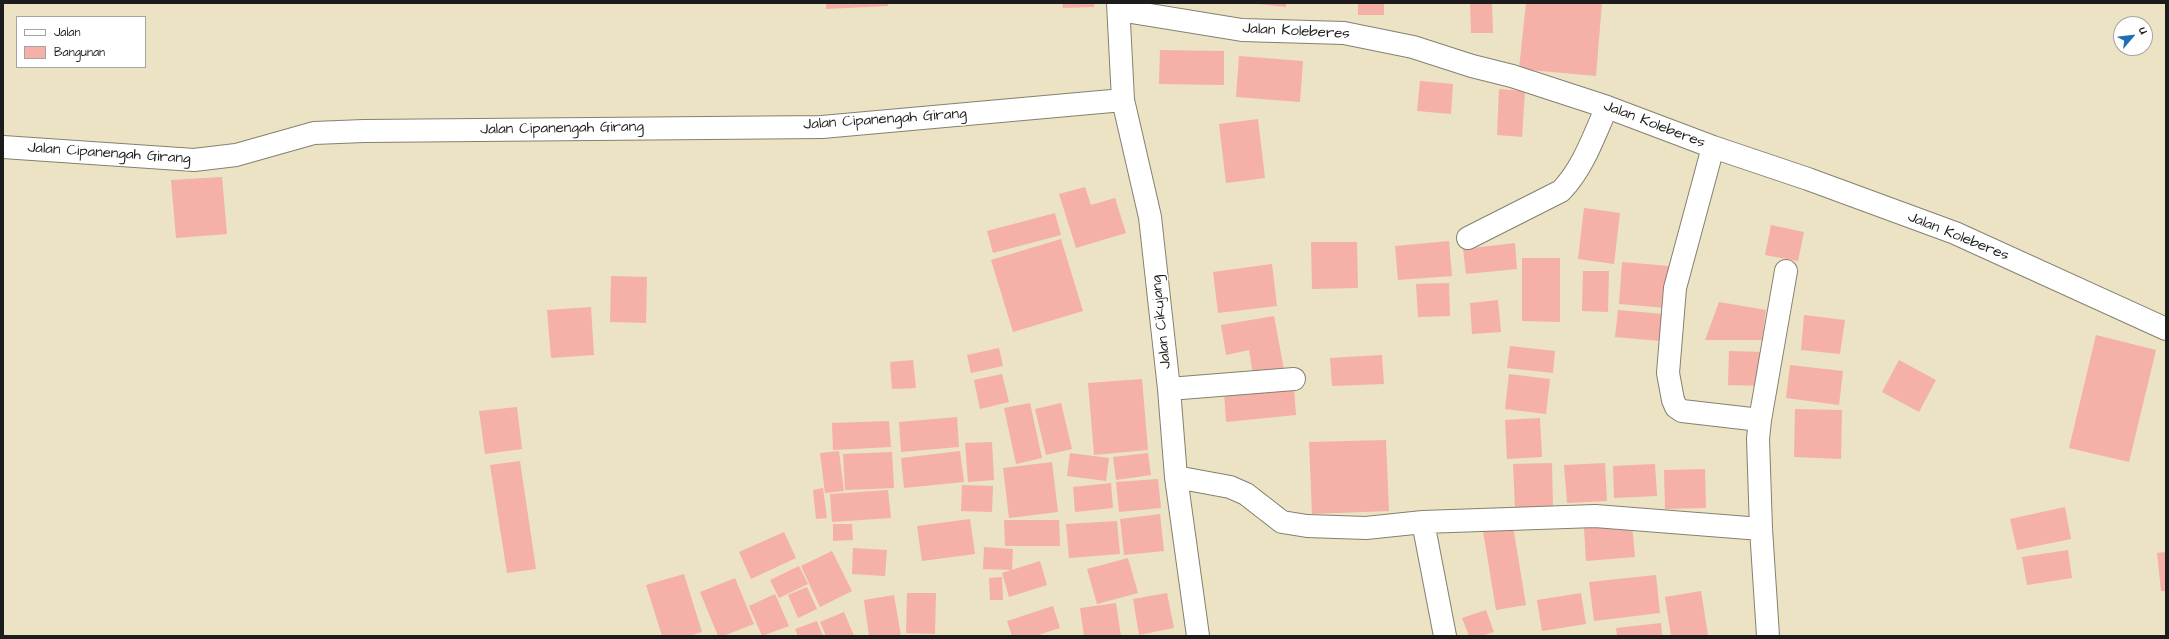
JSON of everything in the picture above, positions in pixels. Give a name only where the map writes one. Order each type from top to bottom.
[{"type":"street","name":"Jalan Cikujang","points":[[1118,7],[1123,100],[1150,217],[1169,389],[1176,477],[1198,636]]},
{"type":"street","name":"Jalan Koleberes","points":[[1118,7],[1242,30],[1344,33],[1413,47],[1607,107],[1713,147],[1808,179],[1955,233],[2166,329]]},
{"type":"street","name":"Jalan Cipanengah Girang","points":[[3,147],[194,160],[236,155],[314,133],[364,130],[822,127],[1123,100]]},
{"type":"street","points":[[1468,238],[1561,191],[1571,180],[1585,156],[1607,107]]},
{"type":"street","points":[[1713,147],[1675,288],[1668,373],[1672,400],[1676,407],[1682,411],[1760,420]]},
{"type":"street","points":[[1768,636],[1761,529],[1758,439],[1786,271]]},
{"type":"street","points":[[1169,389],[1294,379]]},
{"type":"street","points":[[1176,477],[1230,487],[1246,494],[1282,522],[1307,526],[1366,528],[1424,522],[1595,516],[1761,529]]},
{"type":"street","points":[[1424,522],[1445,636]]},
{"type":"building","points":[[826,3],[888,3],[888,6],[826,9]]},
{"type":"building","points":[[1062,3],[1094,3],[1094,7],[1063,8]]},
{"type":"building","points":[[1249,3],[1286,3],[1286,7]]},
{"type":"building","points":[[1358,3],[1384,3],[1384,15],[1358,15]]},
{"type":"building","points":[[1470,3],[1492,3],[1493,33],[1471,33]]},
{"type":"building","points":[[1526,3],[1602,3],[1596,76],[1519,69]]},
{"type":"building","points":[[1160,50],[1224,51],[1224,85],[1159,84]]},
{"type":"building","points":[[1239,56],[1303,61],[1300,102],[1236,97]]},
{"type":"building","points":[[1420,81],[1453,84],[1451,114],[1417,111]]},
{"type":"building","points":[[1499,89],[1525,91],[1522,137],[1497,135]]},
{"type":"building","points":[[1258,119],[1265,178],[1226,183],[1219,124]]},
{"type":"building","points":[[222,177],[227,234],[176,238],[171,180]]},
{"type":"building","points":[[1085,187],[1091,205],[1115,198],[1126,233],[1076,248],[1059,194]]},
{"type":"building","points":[[1584,208],[1620,213],[1614,264],[1578,259]]},
{"type":"building","points":[[1055,213],[1061,235],[993,253],[987,231]]},
{"type":"building","points":[[1771,225],[1804,232],[1798,261],[1765,255]]},
{"type":"building","points":[[1061,239],[1083,311],[1013,332],[991,260]]},
{"type":"building","points":[[1449,241],[1452,276],[1398,280],[1395,246]]},
{"type":"building","points":[[1311,242],[1357,242],[1358,288],[1312,289]]},
{"type":"building","points":[[1515,243],[1517,269],[1466,274],[1463,249]]},
{"type":"building","points":[[1522,258],[1560,258],[1560,322],[1522,321]]},
{"type":"building","points":[[1622,262],[1669,266],[1666,308],[1619,304]]},
{"type":"building","points":[[1272,264],[1277,306],[1218,313],[1213,272]]},
{"type":"building","points":[[1583,271],[1609,271],[1608,312],[1582,311]]},
{"type":"building","points":[[611,276],[647,277],[646,323],[610,322]]},
{"type":"building","points":[[1449,283],[1450,316],[1418,317],[1416,284]]},
{"type":"building","points":[[1498,300],[1501,332],[1472,334],[1470,303]]},
{"type":"building","points":[[1719,302],[1766,310],[1762,340],[1705,340]]},
{"type":"building","points":[[591,307],[594,355],[551,358],[547,310]]},
{"type":"building","points":[[1618,310],[1663,314],[1660,341],[1615,337]]},
{"type":"building","points":[[1804,315],[1845,320],[1840,354],[1801,350]]},
{"type":"building","points":[[1274,316],[1284,370],[1253,375],[1249,350],[1226,355],[1221,325]]},
{"type":"building","points":[[2096,335],[2156,350],[2129,462],[2069,448]]},
{"type":"building","points":[[1510,346],[1555,351],[1553,373],[1507,368]]},
{"type":"building","points":[[999,348],[1003,366],[971,373],[967,355]]},
{"type":"building","points":[[1729,351],[1764,352],[1764,386],[1728,385]]},
{"type":"building","points":[[1382,355],[1384,384],[1332,386],[1330,358]]},
{"type":"building","points":[[913,360],[916,388],[892,389],[890,362]]},
{"type":"building","points":[[1899,360],[1936,380],[1919,412],[1882,392]]},
{"type":"building","points":[[1790,365],[1843,371],[1839,405],[1786,398]]},
{"type":"building","points":[[1002,374],[1009,402],[980,409],[974,380]]},
{"type":"building","points":[[1509,374],[1550,379],[1546,414],[1505,409]]},
{"type":"building","points":[[1142,379],[1148,450],[1094,455],[1088,383]]},
{"type":"building","points":[[1294,387],[1296,415],[1226,422],[1224,392]]},
{"type":"building","points":[[1030,403],[1042,458],[1016,464],[1004,408]]},
{"type":"building","points":[[1061,403],[1072,449],[1046,455],[1035,409]]},
{"type":"building","points":[[517,407],[522,449],[485,454],[479,411]]},
{"type":"building","points":[[1795,409],[1842,410],[1841,459],[1794,457]]},
{"type":"building","points":[[957,417],[959,447],[901,452],[899,422]]},
{"type":"building","points":[[1540,418],[1542,457],[1507,459],[1505,420]]},
{"type":"building","points":[[889,421],[891,447],[833,450],[832,423]]},
{"type":"building","points":[[1386,440],[1389,511],[1312,514],[1309,442]]},
{"type":"building","points":[[992,442],[994,480],[968,482],[965,443]]},
{"type":"building","points":[[839,451],[844,491],[825,493],[820,453]]},
{"type":"building","points":[[960,451],[964,482],[904,488],[901,458]]},
{"type":"building","points":[[892,452],[894,488],[845,490],[843,454]]},
{"type":"building","points":[[1070,453],[1109,458],[1106,481],[1067,476]]},
{"type":"building","points":[[1148,453],[1151,475],[1116,480],[1113,457]]},
{"type":"building","points":[[520,461],[536,569],[507,573],[490,465]]},
{"type":"building","points":[[1052,462],[1058,512],[1009,518],[1003,468]]},
{"type":"building","points":[[1552,463],[1553,507],[1515,508],[1513,464]]},
{"type":"building","points":[[1605,463],[1607,501],[1567,503],[1564,465]]},
{"type":"building","points":[[1655,464],[1657,496],[1614,498],[1613,466]]},
{"type":"building","points":[[1705,469],[1706,508],[1665,509],[1664,470]]},
{"type":"building","points":[[1158,479],[1161,508],[1119,512],[1116,482]]},
{"type":"building","points":[[1111,483],[1113,508],[1075,512],[1073,487]]},
{"type":"building","points":[[962,485],[993,486],[992,512],[961,511]]},
{"type":"building","points":[[823,488],[827,518],[816,519],[813,490]]},
{"type":"building","points":[[888,490],[891,518],[832,522],[830,494]]},
{"type":"building","points":[[2065,507],[2071,539],[2017,550],[2010,519]]},
{"type":"building","points":[[1160,514],[1164,551],[1124,555],[1120,519]]},
{"type":"building","points":[[970,519],[975,554],[922,561],[917,526]]},
{"type":"building","points":[[1004,520],[1059,520],[1060,546],[1005,546]]},
{"type":"building","points":[[1117,521],[1120,554],[1069,558],[1066,524]]},
{"type":"building","points":[[833,524],[852,524],[853,540],[833,541]]},
{"type":"building","points":[[1632,525],[1635,557],[1586,561],[1584,528]]},
{"type":"building","points":[[1513,526],[1526,605],[1496,610],[1483,531]]},
{"type":"building","points":[[784,532],[796,558],[751,579],[739,552]]},
{"type":"building","points":[[984,547],[1013,549],[1012,570],[983,569]]},
{"type":"building","points":[[853,548],[887,550],[885,576],[852,574]]},
{"type":"building","points":[[2068,550],[2072,578],[2027,585],[2022,557]]},
{"type":"building","points":[[832,551],[852,591],[820,607],[801,566]]},
{"type":"building","points":[[2166,552],[2166,591],[2161,591],[2157,553]]},
{"type":"building","points":[[1128,558],[1138,593],[1097,604],[1087,569]]},
{"type":"building","points":[[1040,561],[1047,585],[1009,597],[1002,573]]},
{"type":"building","points":[[799,566],[808,584],[779,598],[770,580]]},
{"type":"building","points":[[684,574],[702,632],[689,636],[662,636],[646,585]]},
{"type":"building","points":[[1656,575],[1660,613],[1594,621],[1589,582]]},
{"type":"building","points":[[1002,577],[1003,600],[990,600],[989,578]]},
{"type":"building","points":[[735,578],[754,624],[723,636],[718,636],[700,592]]},
{"type":"building","points":[[807,587],[817,609],[798,618],[788,595]]},
{"type":"building","points":[[1701,591],[1708,635],[1671,636],[1665,597]]},
{"type":"building","points":[[907,593],[936,593],[935,634],[906,633]]},
{"type":"building","points":[[1167,593],[1174,628],[1139,635],[1133,599]]},
{"type":"building","points":[[1581,593],[1586,624],[1542,631],[1537,600]]},
{"type":"building","points":[[775,594],[789,626],[762,636],[749,606]]},
{"type":"building","points":[[894,595],[901,636],[869,636],[864,600]]},
{"type":"building","points":[[1116,603],[1121,636],[1084,636],[1080,608]]},
{"type":"building","points":[[1053,606],[1060,628],[1035,636],[1012,636],[1007,621]]},
{"type":"building","points":[[1486,610],[1494,632],[1481,636],[1469,636],[1462,618]]},
{"type":"building","points":[[844,612],[854,636],[826,636],[820,622]]},
{"type":"building","points":[[817,621],[823,636],[798,636],[795,629]]},
{"type":"building","points":[[1661,623],[1662,636],[1617,636],[1616,628]]}]
